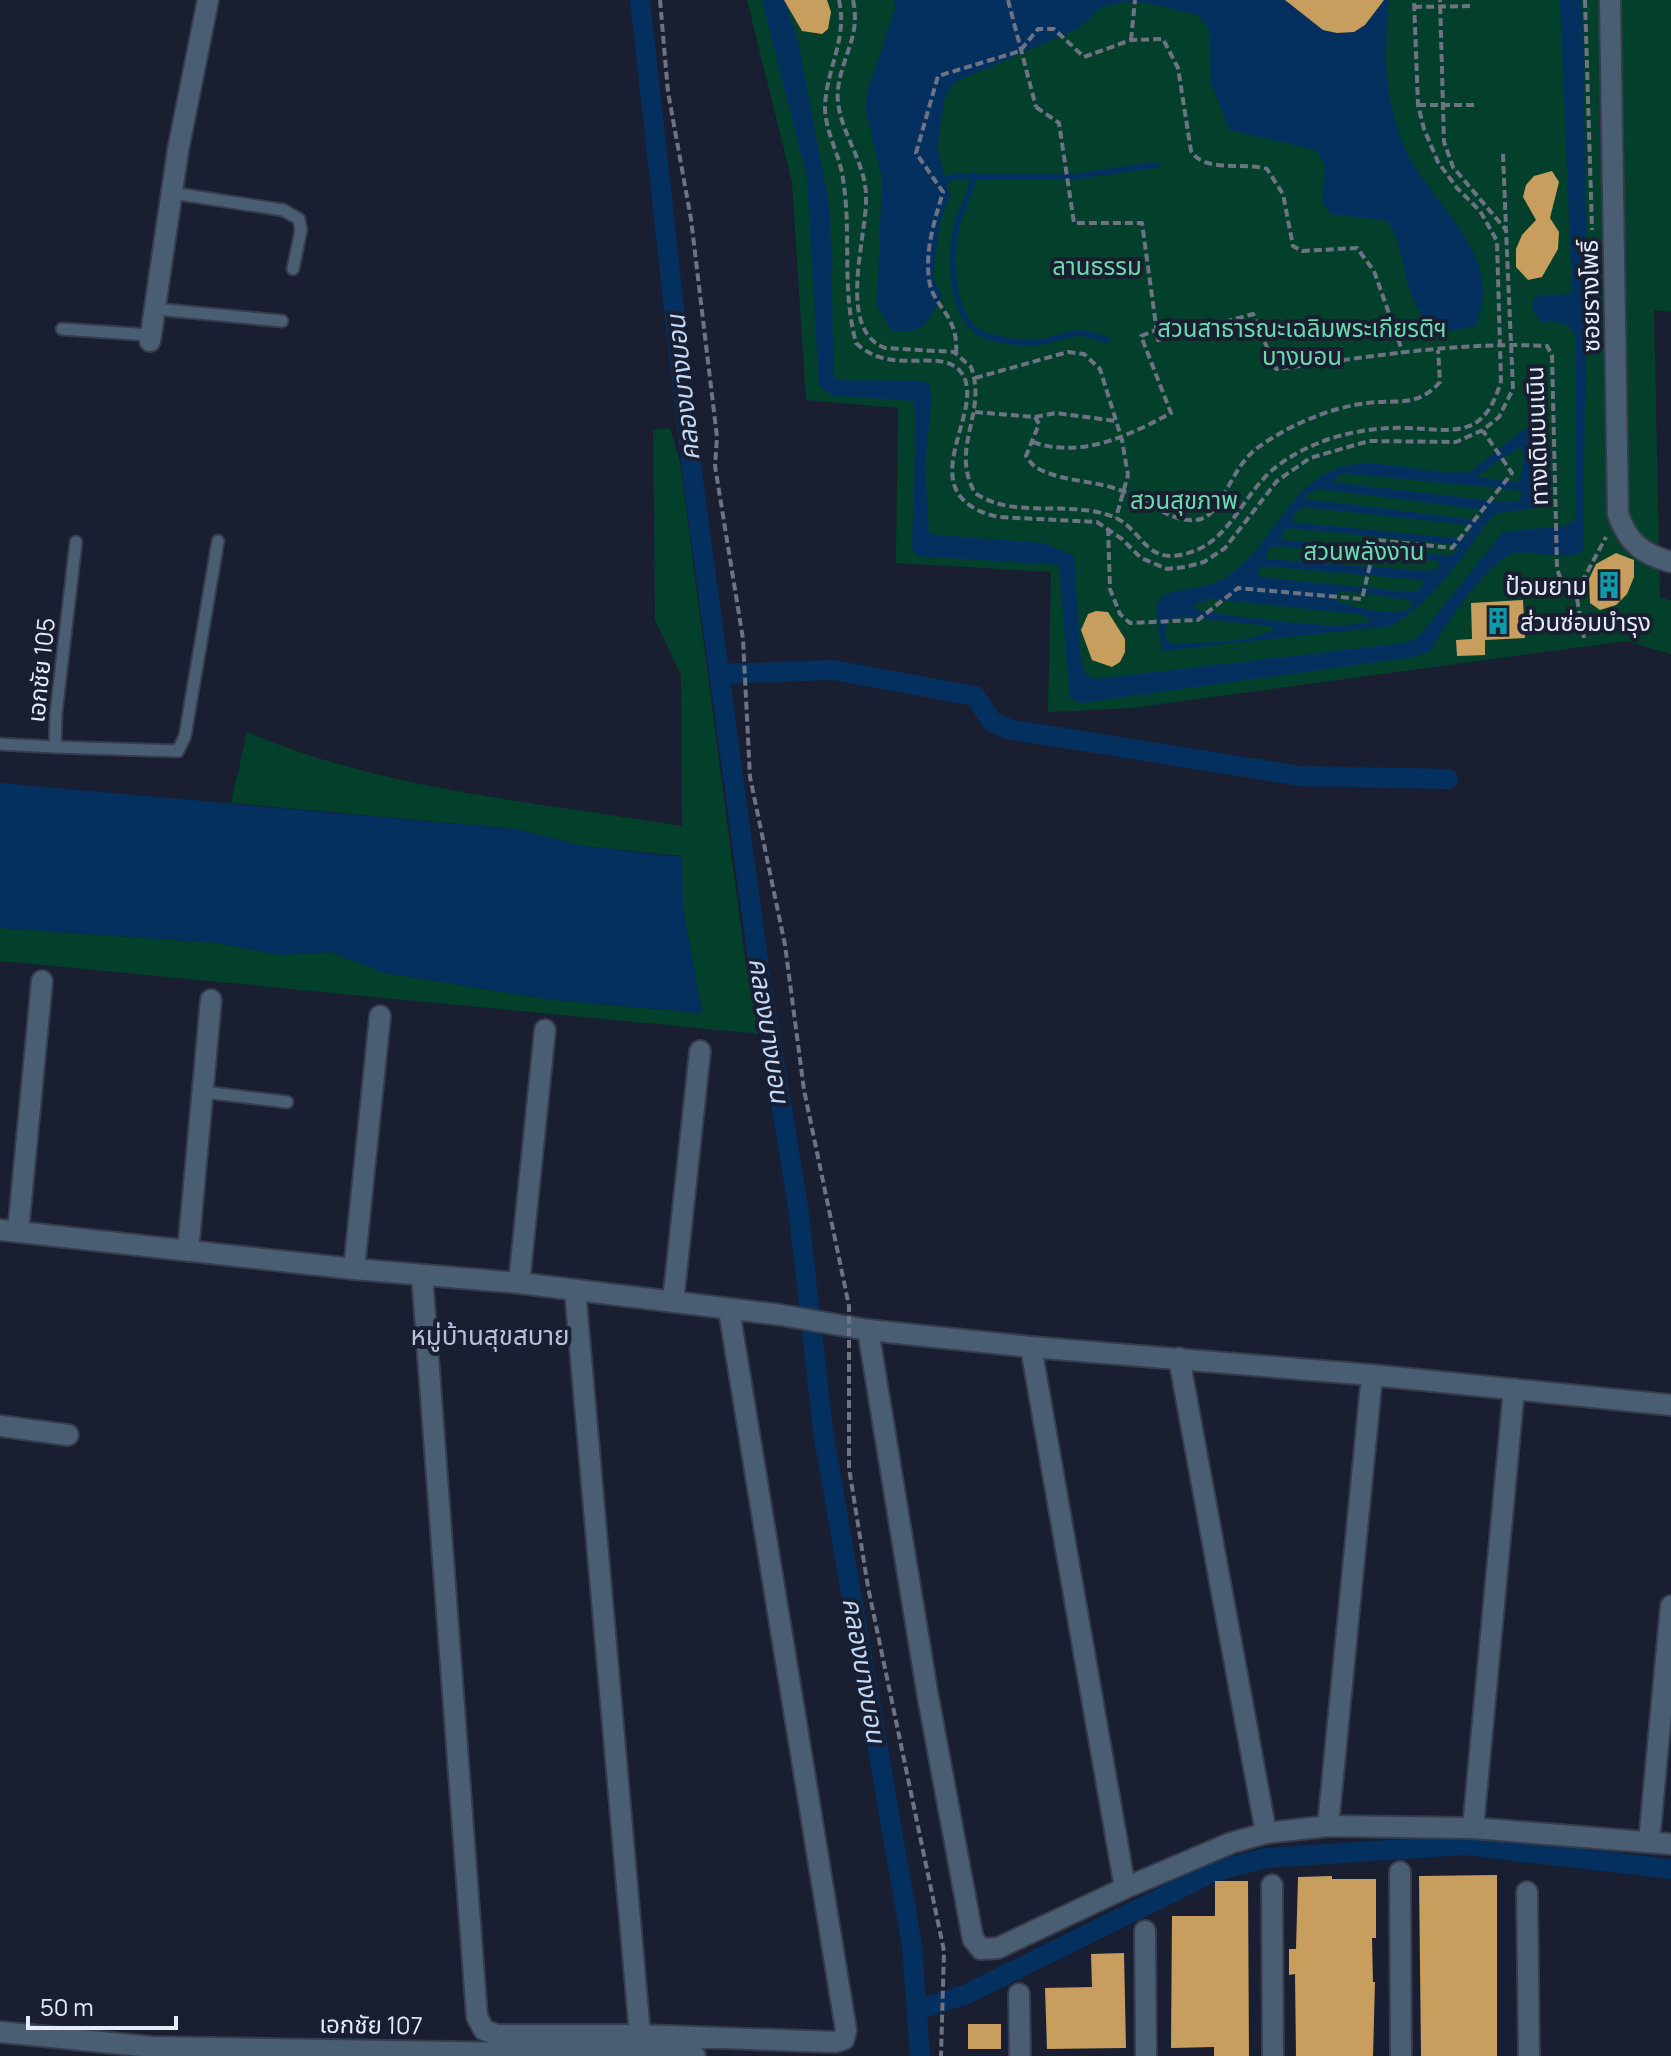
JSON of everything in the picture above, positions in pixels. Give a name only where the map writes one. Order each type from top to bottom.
[{"type":"street","points":[[150,338],[172,193],[208,0]]},
{"type":"street","name":"ซอยรางโพธิ์","points":[[1610,0],[1618,514],[1625,534],[1638,549],[1671,562]]},
{"type":"street","points":[[42,981],[9,1231],[354,1269],[519,1283],[781,1315],[855,1328],[1031,1347],[1372,1375],[1671,1405]]},
{"type":"street","points":[[188,1251],[211,1000]]},
{"type":"street","points":[[354,1269],[380,1016]]},
{"type":"street","points":[[519,1283],[545,1030]]},
{"type":"street","points":[[673,1302],[700,1051]]},
{"type":"street","points":[[422,1275],[477,2017],[484,2030],[497,2035],[640,2035],[835,2042],[844,2039],[846,2030],[729,1310]]},
{"type":"street","points":[[575,1290],[640,2035]]},
{"type":"street","points":[[855,1328],[973,1939],[981,1949],[998,1948],[1125,1888],[1231,1843],[1266,1833],[1328,1826],[1473,1828],[1671,1844]]},
{"type":"street","points":[[1031,1347],[1125,1888]]},
{"type":"street","points":[[1179,1358],[1266,1833]]},
{"type":"street","points":[[1328,1826],[1372,1375]]},
{"type":"street","points":[[1473,1828],[1514,1389]]},
{"type":"street","points":[[0,1426],[68,1435]]},
{"type":"street","points":[[1649,1842],[1671,1606]]},
{"type":"street","points":[[1400,1872],[1401,2056]]},
{"type":"street","points":[[1272,1885],[1273,2056]]},
{"type":"street","points":[[1527,1892],[1529,2056]]},
{"type":"street","points":[[1145,1931],[1146,2056]]},
{"type":"street","points":[[1019,1994],[1020,2056]]},
{"type":"street","name":"เอกชัย 107","points":[[0,2032],[152,2047],[695,2056]]},
{"type":"lane","points":[[172,193],[283,210],[299,219],[301,230],[293,269]]},
{"type":"lane","points":[[155,309],[282,321]]},
{"type":"lane","points":[[62,329],[150,338]]},
{"type":"lane","points":[[55,747],[178,751],[185,736],[218,541]]},
{"type":"lane","name":"เอกชัย 105","points":[[0,744],[55,747],[56,713],[76,542]]},
{"type":"lane","points":[[203,1092],[287,1102]]},
{"type":"path","points":[[660,0],[668,92],[691,219],[717,437],[715,466],[743,639],[750,777],[785,945],[804,1090],[855,1328],[849,1468],[868,1587],[944,1951],[941,2056]]},
{"type":"path","points":[[839,0],[844,20],[842,40],[833,64],[825,108],[843,176],[845,287],[856,343],[878,360],[941,361],[960,371],[967,388],[966,403],[951,467],[954,483],[966,502],[983,513],[998,517],[1085,520],[1108,528],[1141,558],[1167,569],[1204,562],[1225,548],[1277,481],[1310,458],[1369,441],[1401,439],[1441,444],[1483,430],[1499,417],[1513,389],[1503,154]]},
{"type":"path","points":[[853,0],[855,36],[838,90],[839,111],[866,192],[857,279],[860,321],[876,345],[956,353],[971,367],[975,378],[974,412],[964,465],[975,493],[1003,506],[1079,509],[1116,518],[1157,554],[1184,555],[1215,540],[1233,522],[1268,474],[1307,447],[1351,432],[1408,428],[1448,432],[1464,429],[1479,419],[1497,396],[1501,381],[1497,241],[1480,211],[1457,188],[1438,162],[1418,105],[1414,0]]},
{"type":"path","points":[[1008,0],[1036,107],[1059,123],[1074,223],[1142,223],[1156,330],[1141,336],[1171,413],[1122,440],[1057,450],[1033,442]]},
{"type":"path","points":[[1131,40],[1135,0]]},
{"type":"path","points":[[1440,0],[1444,142],[1453,167],[1506,230]]},
{"type":"path","points":[[1585,0],[1592,235]]},
{"type":"path","points":[[1414,7],[1472,6]]},
{"type":"path","points":[[956,353],[957,331],[929,281],[931,235],[943,192],[916,153],[938,76],[1020,51],[1038,29],[1054,29],[1084,57],[1131,40],[1163,39],[1172,50],[1195,158],[1208,164],[1255,165],[1267,169],[1283,194],[1293,246],[1302,251],[1357,248],[1367,259],[1403,353]]},
{"type":"path","points":[[1418,105],[1475,105]]},
{"type":"path","name":"ทางเดินบนเนิน","points":[[1156,330],[1158,340],[1253,314],[1276,369],[1438,350],[1513,344],[1547,346],[1552,355],[1557,568],[1561,581],[1576,593],[1584,638]]},
{"type":"path","points":[[1035,417],[1039,424],[1026,456],[1040,470],[1124,491],[1180,518],[1199,520],[1215,511],[1236,468],[1255,450],[1283,432],[1367,403],[1406,402],[1428,395],[1440,382],[1438,350]]},
{"type":"path","points":[[975,378],[1068,352],[1084,354],[1100,369],[1122,440],[1128,475],[1116,518]]},
{"type":"path","points":[[974,412],[1035,417],[1056,413],[1116,421]]},
{"type":"path","points":[[1108,528],[1110,589],[1120,614],[1137,625],[1198,620],[1238,588],[1362,599],[1376,540],[1452,548],[1512,473],[1483,430]]},
{"type":"path","points":[[1576,593],[1601,550],[1606,536],[1603,527]]},
{"type":"green space","name":"สวนสาธารณะเฉลิมพระเกียรติฯ บางบอน","points":[[747,0],[1671,0],[1671,312],[1654,310],[1660,597],[1671,601],[1671,654],[1626,641],[1132,708],[1048,712],[1051,572],[896,563],[898,408],[806,400],[792,182]]},
{"type":"green space","points":[[670,428],[680,462],[744,951],[760,1034],[0,961],[0,928],[218,943],[280,955],[331,952],[385,973],[553,1000],[702,1013],[683,908],[682,856],[584,846],[516,829],[231,803],[247,732],[299,752],[406,781],[682,826],[681,675],[655,620],[653,430]]},
{"type":"water","points":[[762,0],[785,0],[799,46],[830,210],[834,380],[928,381],[932,396],[925,466],[929,532],[934,535],[1044,543],[1074,556],[1081,661],[1085,674],[1095,679],[1404,643],[1418,638],[1503,532],[1563,526],[1575,521],[1576,336],[1562,323],[1541,322],[1532,309],[1534,298],[1538,296],[1572,292],[1560,0],[1582,0],[1587,254],[1583,551],[1568,556],[1516,553],[1505,557],[1468,595],[1430,651],[1414,657],[1081,703],[1070,698],[1059,565],[917,556],[912,550],[916,418],[913,401],[833,396],[819,385],[807,178]]},
{"type":"water","points":[[894,0],[1389,0],[1386,55],[1392,107],[1403,144],[1415,167],[1473,252],[1481,275],[1482,300],[1475,327],[1446,331],[1430,322],[1420,310],[1412,297],[1400,251],[1388,221],[1331,214],[1322,203],[1325,166],[1316,150],[1230,130],[1211,83],[1209,29],[1198,15],[1148,3],[1124,2],[1102,7],[1077,29],[955,82],[945,97],[937,147],[950,195],[940,223],[933,277],[942,296],[924,325],[912,330],[892,331],[877,305],[882,178],[866,112],[867,93],[895,9]]},
{"type":"water","points":[[1527,427],[1536,432],[1539,499],[1535,508],[1494,514],[1435,590],[1391,626],[1162,651],[1156,607],[1164,594],[1205,586],[1228,576],[1256,550],[1304,489],[1319,478],[1336,469],[1369,463],[1454,473],[1470,472]],"holes":[[[1521,446],[1524,455],[1520,482],[1475,477]],[[1349,474],[1519,490],[1523,494],[1518,501],[1503,502],[1332,482],[1339,475]],[[1319,489],[1477,509],[1483,515],[1480,519],[1469,519],[1306,499],[1306,494]],[[1304,507],[1467,525],[1469,532],[1465,537],[1292,522],[1294,513]],[[1287,528],[1450,544],[1459,548],[1451,556],[1284,540],[1281,535]],[[1274,546],[1433,560],[1439,562],[1439,568],[1429,571],[1266,559],[1268,549]],[[1262,566],[1425,582],[1418,591],[1408,592],[1260,577],[1257,572]],[[1343,591],[1404,599],[1411,602],[1412,607],[1385,612],[1335,600],[1336,594]],[[1211,599],[1365,615],[1370,621],[1338,625],[1258,619],[1196,610],[1193,605]],[[1186,617],[1275,628],[1257,637],[1227,641],[1172,644],[1166,640],[1165,628],[1171,618]]]},
{"type":"water","points":[[0,783],[516,829],[584,846],[682,857],[683,908],[702,1013],[553,1000],[385,973],[331,952],[280,955],[218,943],[0,928]]},
{"type":"building","points":[[784,0],[827,0],[831,12],[828,29],[822,34],[802,31]]},
{"type":"building","points":[[1285,0],[1384,0],[1365,25],[1354,32],[1337,33],[1323,30]]},
{"type":"building","points":[[1552,171],[1559,182],[1550,218],[1559,232],[1558,249],[1542,277],[1528,280],[1516,267],[1516,249],[1522,235],[1536,220],[1523,197],[1526,185],[1534,176]]},
{"type":"building","name":"ป้อมยาม","points":[[1616,553],[1634,560],[1634,577],[1627,594],[1616,605],[1600,610],[1590,603],[1589,579],[1596,564]]},
{"type":"building","name":"ส่วนซ่อมบำรุง","points":[[1523,600],[1525,638],[1485,640],[1485,655],[1457,656],[1456,640],[1472,639],[1471,603]]},
{"type":"building","points":[[1108,612],[1125,639],[1125,652],[1120,662],[1112,667],[1092,660],[1081,630],[1088,614]]},
{"type":"building","points":[[1497,1875],[1497,2056],[1421,2056],[1419,1876]]},
{"type":"building","points":[[1332,1876],[1332,1879],[1376,1879],[1376,1938],[1372,1938],[1375,1982],[1373,2056],[1296,2056],[1295,1974],[1289,1975],[1289,1949],[1296,1949],[1298,1877]]},
{"type":"building","points":[[1215,1881],[1248,1881],[1249,2056],[1214,2056],[1214,2047],[1171,2048],[1172,1916],[1215,1916]]},
{"type":"building","points":[[1124,1953],[1126,2048],[1047,2049],[1045,1988],[1092,1987],[1091,1954]]},
{"type":"building","points":[[968,2024],[1001,2024],[1001,2049],[968,2049]]},
{"type":"waterway","name":"คลองบางบอน","points":[[640,0],[693,480],[760,975],[798,1207],[823,1431],[912,1946],[920,2056]]},
{"type":"waterway","points":[[945,183],[952,176],[1078,176],[1156,165]]},
{"type":"waterway","points":[[975,175],[958,221],[953,263],[957,295],[968,321],[982,334],[1011,341],[1043,342],[1075,333],[1107,340]]},
{"type":"waterway","points":[[719,674],[833,670],[975,696],[992,722],[1008,729],[1300,776],[1448,779]]},
{"type":"waterway","points":[[917,2010],[967,1994],[1213,1872],[1266,1858],[1464,1845],[1671,1869]]},
{"type":"place","name":"ป้อมยาม","points":[[1609,585]]},
{"type":"place","name":"ส่วนซ่อมบำรุง","points":[[1498,621]]},
{"type":"district","name":"หมู่บ้านสุขสบาย","points":[[490,1335]]},
{"type":"park label","name":"ลานธรรม","points":[[1097,265]]},
{"type":"park label","name":"สวนสุขภาพ","points":[[1184,499]]},
{"type":"park label","name":"สวนพลังงาน","points":[[1364,550]]}]
